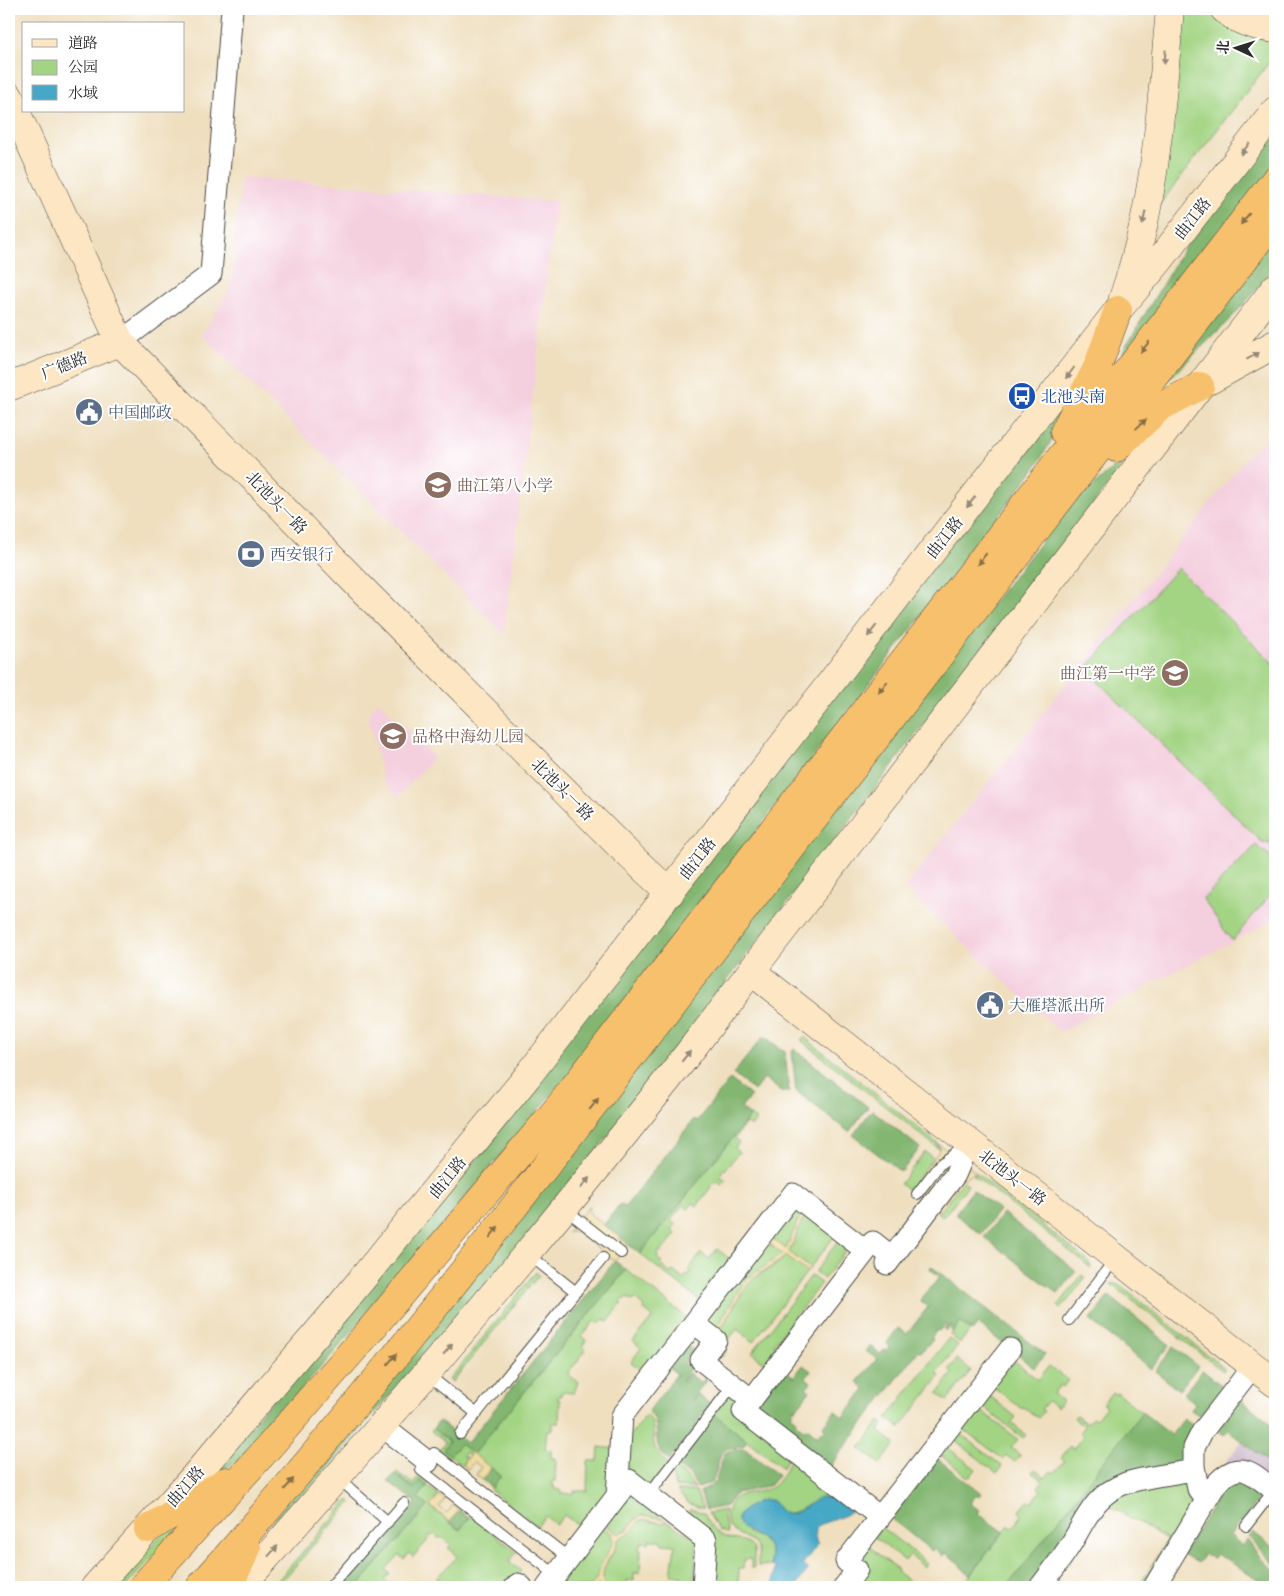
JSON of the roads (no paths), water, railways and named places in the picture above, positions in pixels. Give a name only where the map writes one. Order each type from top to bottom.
[{"type":"highway","points":[[200,1587],[398,1351],[579,1123],[1044,498],[1275,180]]},
{"type":"highway","points":[[142,1587],[253,1464],[446,1242],[566,1097],[710,913],[1044,498],[1275,219]]},
{"type":"highway","points":[[1044,498],[1097,368],[1118,310]]},
{"type":"highway","points":[[1044,498],[1160,407],[1200,386]]},
{"type":"highway","points":[[148,1529],[253,1464]]},
{"type":"highway","points":[[240,1586],[266,1510]]},
{"type":"main road","points":[[1118,310],[1129,281],[1150,191],[1170,9]]},
{"type":"main road","points":[[1224,9],[1240,20],[1275,29]]},
{"type":"main road","name":"北池头一路","points":[[9,96],[120,342],[369,596],[626,852],[670,893]]},
{"type":"main road","name":"曲江路","points":[[95,1587],[148,1529],[302,1351],[544,1056],[1118,310],[1159,261],[1275,110]]},
{"type":"main road","points":[[240,1586],[337,1478],[528,1254],[652,1099],[1275,288]]},
{"type":"main road","name":"广德路","points":[[9,387],[120,342]]},
{"type":"main road","points":[[1200,386],[1275,344]]},
{"type":"main road","name":"北池头一路","points":[[751,971],[1275,1383]]},
{"type":"street","points":[[120,342],[211,274],[232,9]]},
{"type":"street","points":[[880,1517],[743,1411],[873,1242],[890,1261],[955,1175],[969,1142]]},
{"type":"street","points":[[617,1496],[622,1416],[793,1194],[866,1251]]},
{"type":"street","points":[[694,1323],[716,1340],[701,1360],[752,1400]]},
{"type":"street","points":[[844,1587],[857,1570],[846,1562],[1010,1349]]},
{"type":"street","points":[[1206,1500],[1198,1489],[1194,1470],[1193,1457],[1197,1440],[1253,1366]]},
{"type":"street","points":[[382,1426],[428,1462]]},
{"type":"street","points":[[1040,1587],[1070,1545],[1093,1506],[1104,1495],[1126,1483],[1194,1470]]},
{"type":"street","points":[[1154,1587],[1206,1500],[1222,1478],[1234,1470],[1247,1470],[1274,1491]]},
{"type":"street","points":[[551,1581],[629,1480],[706,1540],[703,1587]]},
{"type":"street","points":[[515,1587],[518,1584],[522,1587]]},
{"type":"lane","points":[[917,1194],[940,1164],[969,1142]]},
{"type":"lane","points":[[564,1208],[621,1253]]},
{"type":"lane","points":[[528,1254],[576,1292]]},
{"type":"lane","points":[[460,1434],[603,1258]]},
{"type":"lane","points":[[1068,1320],[1116,1258]]},
{"type":"lane","points":[[426,1374],[477,1414]]},
{"type":"lane","points":[[648,1495],[733,1385]]},
{"type":"lane","points":[[551,1581],[421,1470],[434,1453],[569,1558]]},
{"type":"lane","points":[[337,1478],[388,1522]]},
{"type":"lane","points":[[1246,1526],[1274,1491]]},
{"type":"lane","points":[[330,1587],[404,1503]]},
{"type":"water","points":[[820,1497],[826,1497],[840,1503],[849,1503],[855,1508],[816,1528],[815,1537],[818,1544],[802,1565],[808,1570],[795,1587],[773,1587],[775,1567],[771,1566],[771,1556],[768,1547],[759,1537],[742,1527],[738,1523],[738,1518],[751,1505],[762,1500],[773,1501],[781,1511],[792,1514]]},
{"type":"place","name":"北池头南","points":[[1022,396]]},
{"type":"place","name":"中国邮政","points":[[89,412]]},
{"type":"place","name":"曲江第八小学","points":[[438,485]]},
{"type":"place","name":"西安银行","points":[[251,554]]},
{"type":"place","name":"曲江第一中学","points":[[1175,673]]},
{"type":"place","name":"品格中海幼儿园","points":[[393,736]]},
{"type":"place","name":"大雁塔派出所","points":[[990,1005]]}]
